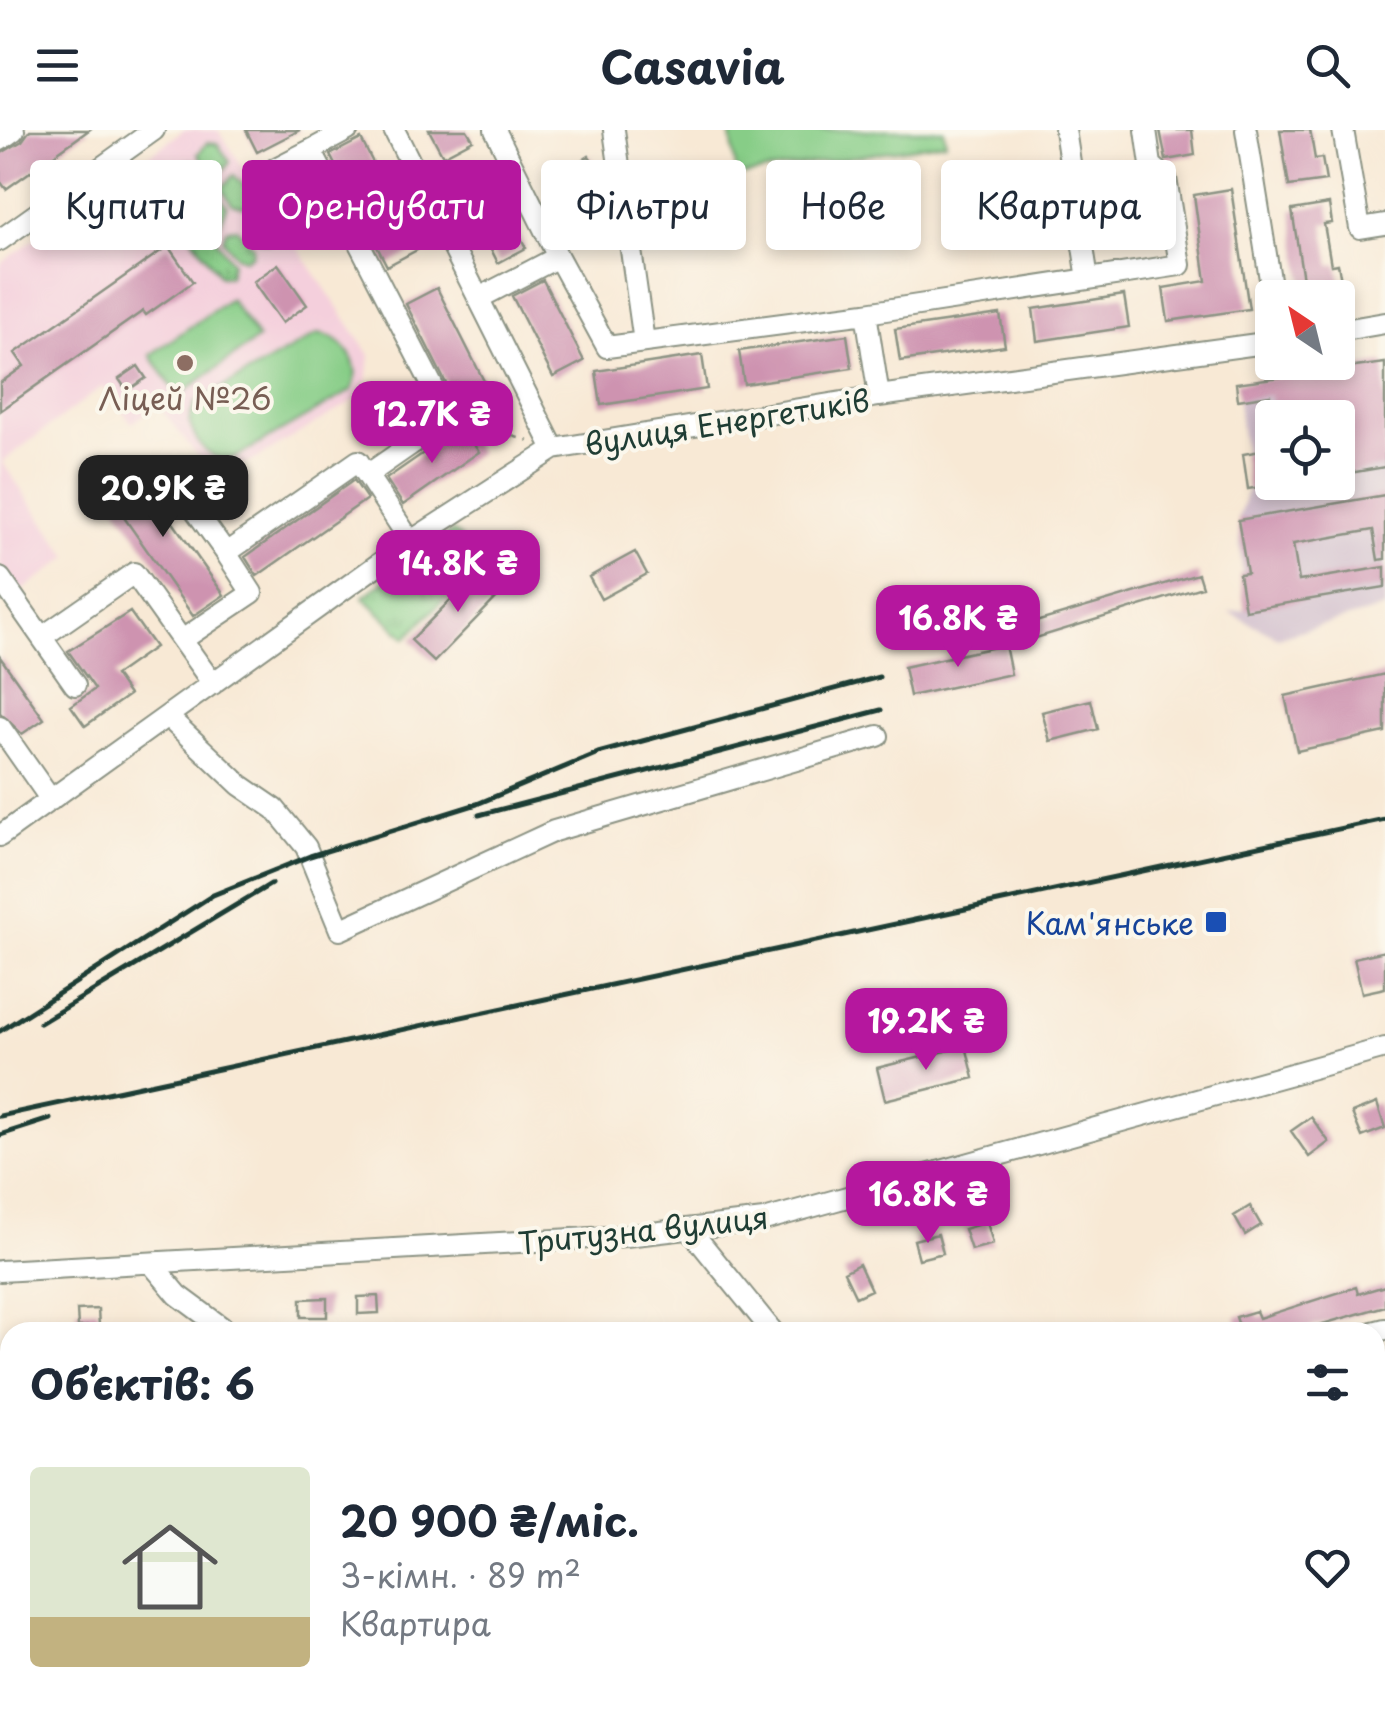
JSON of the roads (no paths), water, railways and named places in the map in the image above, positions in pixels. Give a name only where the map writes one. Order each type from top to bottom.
[{"type":"street","points":[[0,140],[14,130]]},
{"type":"street","points":[[2,234],[154,130]]},
{"type":"street","points":[[292,160],[348,130]]},
{"type":"street","points":[[394,130],[554,448]]},
{"type":"street","points":[[495,130],[607,348],[1180,265],[1166,178],[1151,165],[1146,130]]},
{"type":"street","points":[[614,130],[644,342]]},
{"type":"street","points":[[1065,130],[1088,279]]},
{"type":"street","points":[[1246,130],[1269,280]]},
{"type":"street","points":[[1343,130],[1360,228],[1385,224]]},
{"type":"street","points":[[311,150],[449,418],[367,475]]},
{"type":"street","points":[[480,298],[558,257]]},
{"type":"street","points":[[866,313],[879,396]]},
{"type":"street","points":[[1355,328],[1385,323]]},
{"type":"street","name":"вулиця Енергетиків","points":[[0,836],[411,542],[554,448],[879,396],[1255,344]]},
{"type":"street","points":[[226,553],[358,461],[411,542]]},
{"type":"street","points":[[182,640],[252,593],[183,493]]},
{"type":"street","points":[[42,637],[134,573],[213,684]]},
{"type":"street","points":[[0,578],[75,685]]},
{"type":"street","points":[[168,717],[240,785],[275,808],[296,834],[306,847],[340,930],[554,831],[878,736]]},
{"type":"street","points":[[0,727],[51,800]]},
{"type":"street","name":"Тритузна вулиця","points":[[0,1271],[691,1230],[838,1202],[1385,1048]]},
{"type":"street","points":[[691,1230],[765,1322]]},
{"type":"street","points":[[151,1263],[178,1295],[214,1322]]},
{"type":"railway","points":[[0,1031],[213,895],[310,856],[477,804],[598,753],[879,677]]},
{"type":"railway","points":[[479,815],[881,710]]},
{"type":"railway","points":[[0,1116],[1385,819]]},
{"type":"railway","points":[[40,1023],[271,884]]},
{"type":"railway","points":[[0,1135],[50,1119]]},
{"type":"place","name":"Ліцей №26","points":[[185,363]]},
{"type":"place","name":"Кам'янське","points":[[1216,922]]}]
